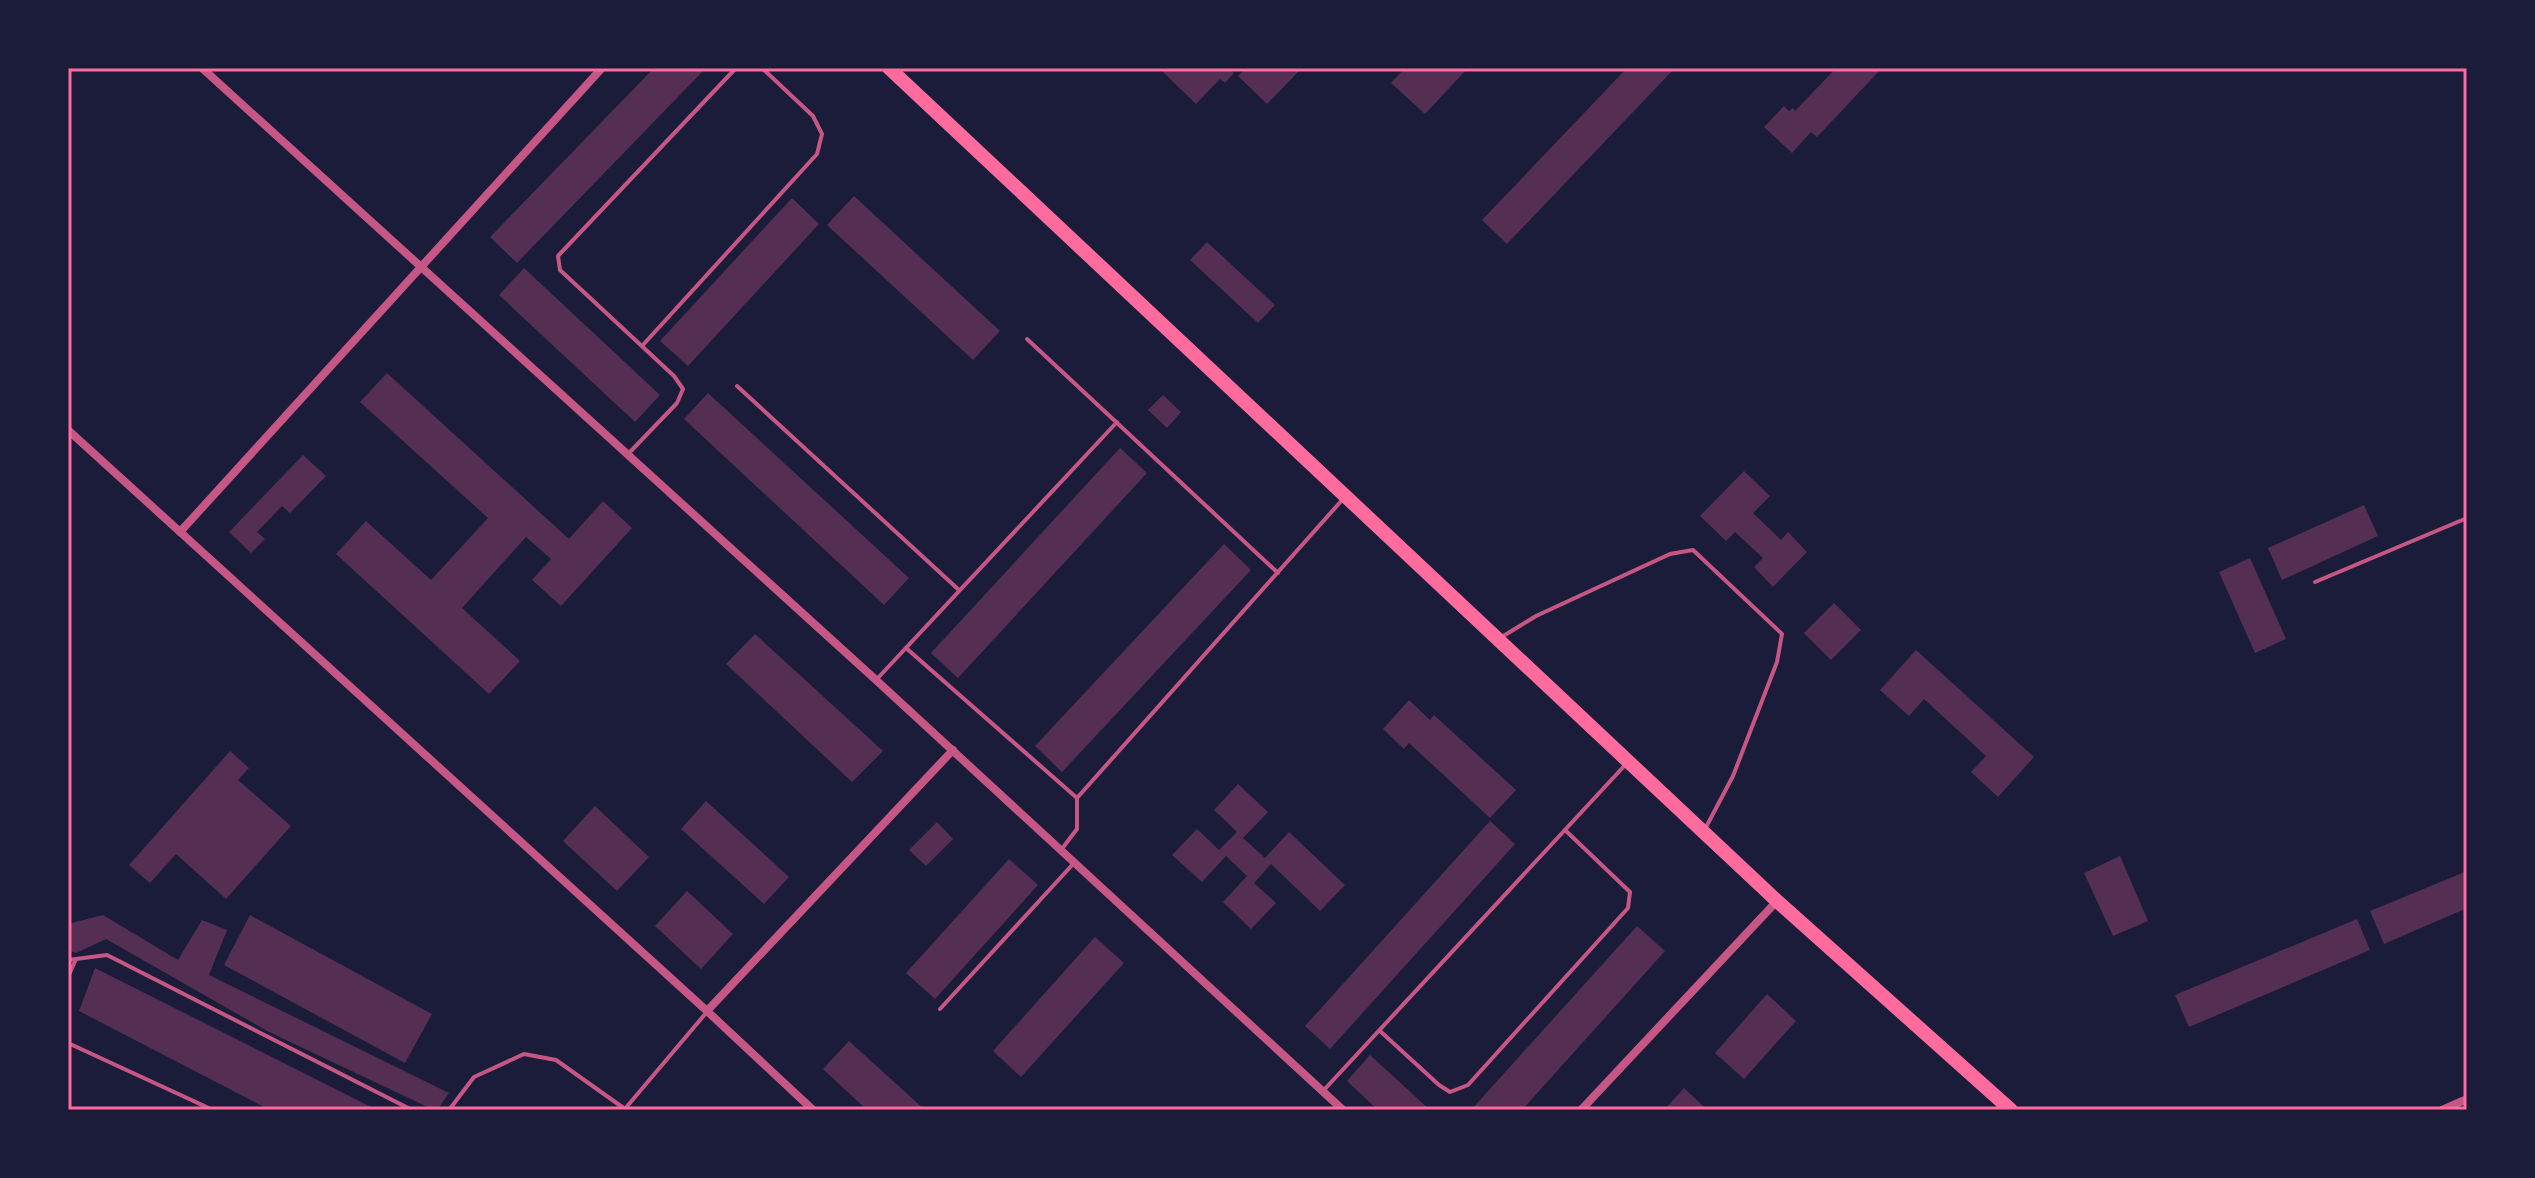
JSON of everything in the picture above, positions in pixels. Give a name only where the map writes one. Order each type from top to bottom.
[{"type":"main road","points":[[889,68],[1777,901],[2011,1110]]},
{"type":"street","points":[[202,68],[953,750],[1343,1110]]},
{"type":"street","points":[[180,532],[602,68]]},
{"type":"street","points":[[68,430],[813,1110]]},
{"type":"street","points":[[707,1011],[953,750]]},
{"type":"street","points":[[1581,1110],[1777,901]]},
{"type":"street","points":[[2442,1110],[2467,1099]]},
{"type":"lane","points":[[627,455],[677,403],[683,389],[674,376],[560,270],[558,256],[736,68]]},
{"type":"lane","points":[[642,346],[817,154],[822,134],[813,116],[762,68]]},
{"type":"lane","points":[[1027,339],[1278,573]]},
{"type":"lane","points":[[737,386],[960,590]]},
{"type":"lane","points":[[876,680],[1117,422]]},
{"type":"lane","points":[[1060,851],[1077,829],[1077,798],[1345,497]]},
{"type":"lane","points":[[2315,582],[2467,518]]},
{"type":"lane","points":[[1498,639],[1550,609],[1670,554],[1693,550],[1782,634],[1777,662],[1733,776],[1704,832]]},
{"type":"lane","points":[[906,648],[1077,798]]},
{"type":"lane","points":[[1323,1091],[1629,762]]},
{"type":"lane","points":[[1380,1031],[1450,1092],[1468,1085],[1628,908],[1630,892],[1565,830]]},
{"type":"lane","points":[[940,1009],[1074,863]]},
{"type":"lane","points":[[68,960],[107,955],[412,1110]]},
{"type":"lane","points":[[68,977],[76,959]]},
{"type":"lane","points":[[449,1110],[474,1077],[524,1054],[556,1060],[625,1109],[707,1011]]},
{"type":"lane","points":[[68,1043],[213,1110]]},
{"type":"building","points":[[654,68],[706,68],[517,263],[490,237]]},
{"type":"building","points":[[1159,68],[1229,68],[1234,73],[1225,83],[1220,79],[1196,104]]},
{"type":"building","points":[[1246,68],[1302,68],[1267,104],[1238,76]]},
{"type":"building","points":[[1405,68],[1468,68],[1425,114],[1391,83]]},
{"type":"building","points":[[1627,68],[1675,68],[1507,244],[1482,220]]},
{"type":"building","points":[[1836,68],[1882,68],[1817,137],[1811,132],[1792,153],[1764,127],[1784,106],[1789,111],[1793,108],[1795,111]]},
{"type":"building","points":[[854,196],[1000,331],[973,360],[827,225]]},
{"type":"building","points":[[792,198],[819,224],[688,366],[660,341]]},
{"type":"building","points":[[1207,242],[1275,305],[1258,323],[1190,260]]},
{"type":"building","points":[[524,268],[660,395],[635,422],[499,295]]},
{"type":"building","points":[[387,373],[569,539],[603,501],[632,528],[561,606],[532,580],[551,559],[526,537],[462,608],[520,661],[489,694],[336,554],[366,521],[431,580],[488,518],[360,402]]},
{"type":"building","points":[[708,393],[909,578],[884,605],[684,419]]},
{"type":"building","points":[[1163,395],[1181,412],[1167,428],[1148,410]]},
{"type":"building","points":[[1120,448],[1147,473],[958,678],[931,653]]},
{"type":"building","points":[[303,455],[326,476],[290,513],[282,506],[257,532],[265,539],[251,553],[229,532]]},
{"type":"building","points":[[1744,471],[1770,496],[1753,513],[1781,540],[1788,532],[1807,552],[1773,587],[1754,567],[1763,558],[1735,532],[1726,541],[1700,516]]},
{"type":"building","points":[[2364,505],[2378,536],[2282,580],[2268,548]]},
{"type":"building","points":[[1224,544],[1251,570],[1062,772],[1035,746]]},
{"type":"building","points":[[2250,558],[2286,639],[2255,653],[2219,572]]},
{"type":"building","points":[[1834,603],[1861,630],[1831,660],[1804,633]]},
{"type":"building","points":[[755,634],[883,751],[852,782],[726,664]]},
{"type":"building","points":[[1916,650],[2034,757],[1998,797],[1971,772],[1986,756],[1924,699],[1909,716],[1880,690]]},
{"type":"building","points":[[1409,700],[1430,720],[1434,715],[1516,790],[1490,818],[1409,743],[1404,749],[1383,729]]},
{"type":"building","points":[[230,751],[249,768],[238,780],[291,826],[226,899],[176,854],[150,883],[129,865]]},
{"type":"building","points":[[1238,784],[1268,812],[1243,838],[1265,858],[1289,832],[1345,885],[1320,911],[1271,864],[1254,883],[1276,903],[1251,929],[1223,902],[1247,876],[1226,856],[1202,882],[1172,855],[1197,829],[1219,850],[1237,832],[1214,810]]},
{"type":"building","points":[[706,801],[789,877],[764,904],[681,829]]},
{"type":"building","points":[[595,806],[649,857],[617,891],[563,841]]},
{"type":"building","points":[[1490,821],[1515,844],[1330,1049],[1305,1026]]},
{"type":"building","points":[[937,822],[953,839],[926,866],[909,850]]},
{"type":"building","points":[[2120,856],[2148,921],[2113,936],[2084,873]]},
{"type":"building","points":[[1009,859],[1038,885],[935,999],[906,973]]},
{"type":"building","points":[[2467,871],[2467,908],[2384,944],[2370,911]]},
{"type":"building","points":[[687,891],[733,934],[701,969],[655,926]]},
{"type":"building","points":[[103,915],[178,960],[202,920],[227,930],[209,975],[449,1093],[434,1110],[269,1032],[106,939],[76,953],[68,950],[68,924]]},
{"type":"building","points":[[250,915],[432,1014],[405,1063],[224,965]]},
{"type":"building","points":[[2357,919],[2370,950],[2189,1027],[2175,995]]},
{"type":"building","points":[[1637,926],[1665,951],[1522,1110],[1471,1110]]},
{"type":"building","points":[[1095,937],[1124,963],[1021,1077],[993,1051]]},
{"type":"building","points":[[95,968],[377,1110],[270,1110],[79,1011]]},
{"type":"building","points":[[1767,994],[1796,1021],[1744,1079],[1715,1053]]},
{"type":"building","points":[[849,1041],[925,1110],[867,1110],[823,1069]]},
{"type":"building","points":[[1370,1055],[1430,1110],[1378,1110],[1347,1081]]},
{"type":"building","points":[[1684,1088],[1707,1110],[1664,1110]]}]
